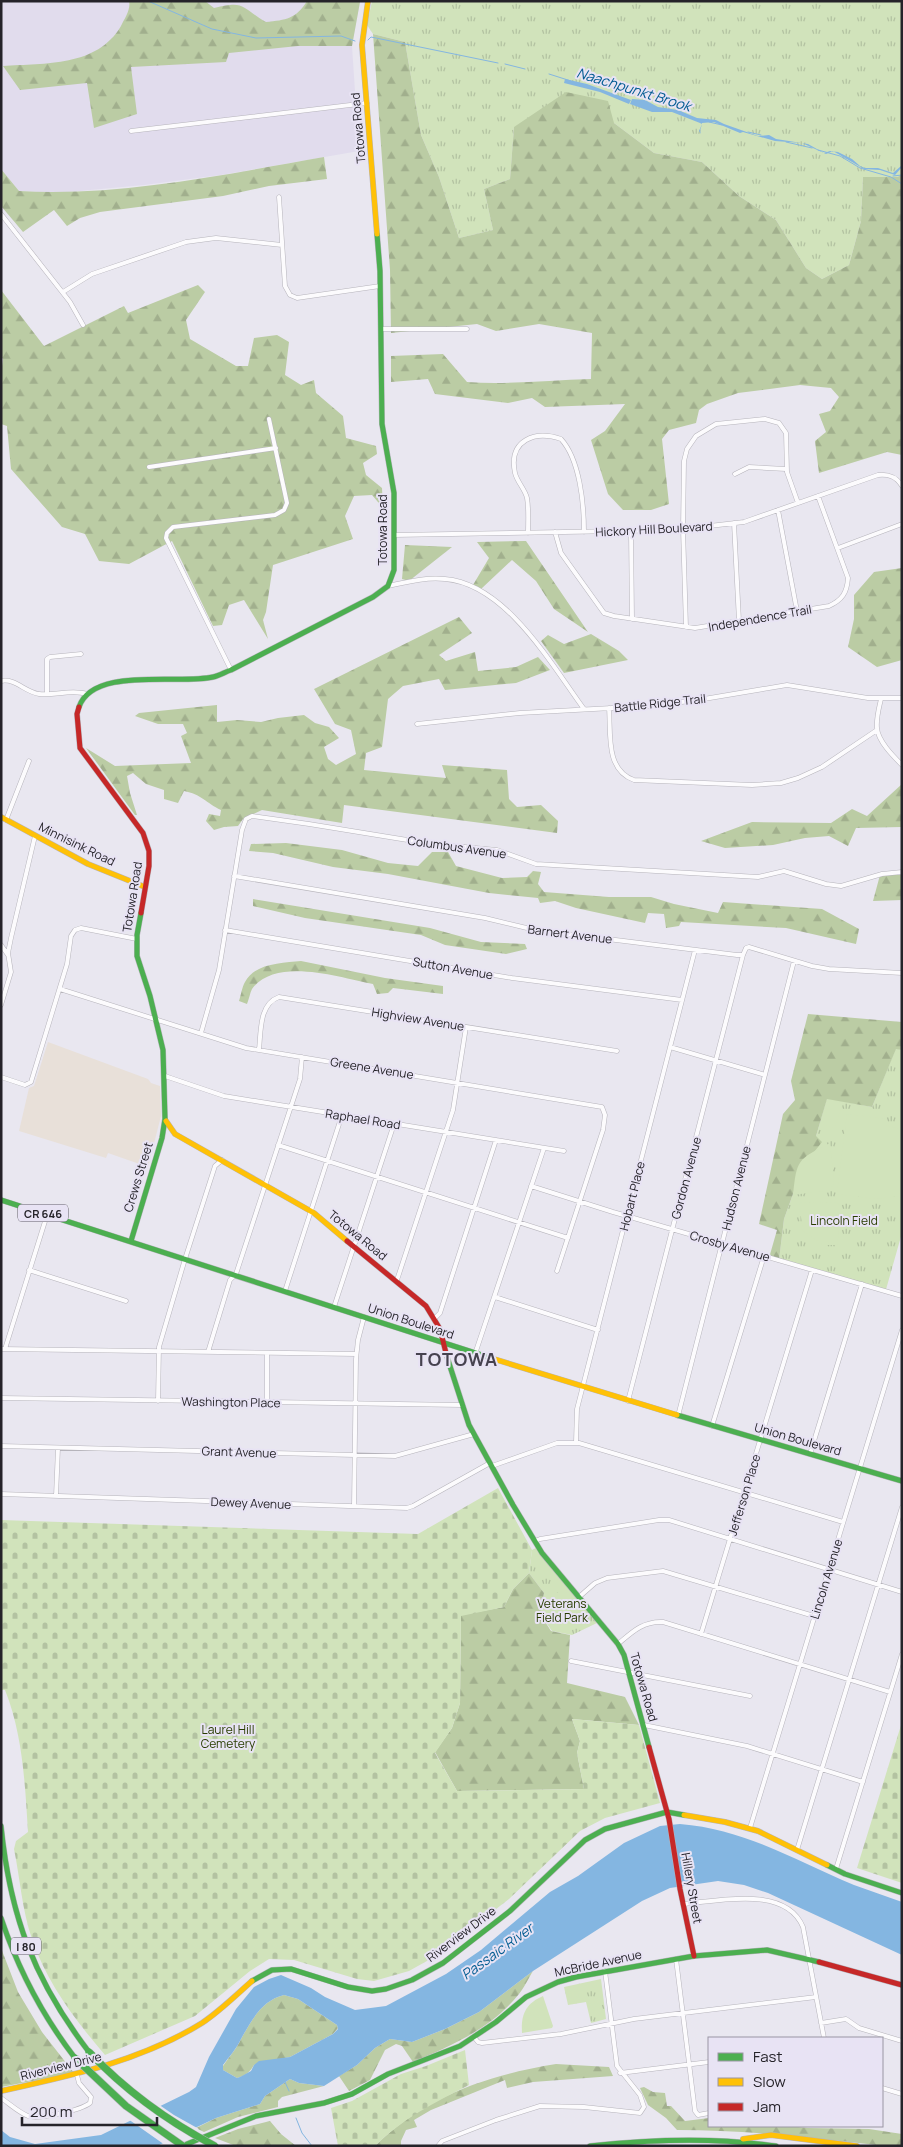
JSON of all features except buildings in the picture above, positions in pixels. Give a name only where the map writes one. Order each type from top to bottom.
[{"type":"main road","name":"Totowa Road","points":[[368,1],[362,38],[380,286],[382,329],[380,397],[382,424],[392,480],[394,535],[394,570],[388,586]]},
{"type":"main road","points":[[88,694],[101,685],[118,681],[212,677],[231,670],[373,597],[388,586]]},
{"type":"main road","name":"Totowa Road","points":[[88,694],[81,702],[77,714],[78,744],[147,841],[150,858],[137,939],[137,956],[156,1019],[163,1050],[165,1119],[175,1134],[311,1211],[397,1280],[426,1306],[434,1319],[443,1342],[462,1405],[474,1434],[491,1465],[535,1541],[551,1564],[618,1644],[630,1672],[669,1818]]},
{"type":"main road","name":"Minnisink Road","points":[[4,819],[88,864],[145,887]]},
{"type":"main road","name":"Crews Street","points":[[131,1242],[162,1138],[165,1119]]},
{"type":"main road","name":"Union Boulevard","points":[[1,1200],[583,1388],[902,1481]]},
{"type":"main road","points":[[669,1818],[750,1828],[858,1879],[902,1893]]},
{"type":"main road","name":"Hillery Street","points":[[669,1818],[680,1889],[694,1956]]},
{"type":"main road","name":"Riverview Drive","points":[[1,2091],[77,2076],[115,2063],[193,2028],[213,2015],[261,1975],[272,1970],[290,1969],[348,1987],[372,1991],[394,1987],[420,1976],[443,1963],[510,1911],[585,1840],[605,1829],[669,1818]]},
{"type":"main road","name":"I 80","points":[[1,1826],[8,1883],[26,1946],[54,2004],[89,2052],[116,2079],[172,2123],[215,2146]]},
{"type":"main road","name":"I 80","points":[[1,1918],[11,1948],[31,1993],[48,2021],[75,2058],[120,2102],[151,2126],[182,2146]]},
{"type":"main road","name":"McBride Avenue","points":[[182,2146],[256,2116],[342,2098],[388,2074],[460,2046],[533,1992],[561,1980],[694,1956],[767,1950],[902,1985]]},
{"type":"main road","points":[[590,2146],[661,2140],[730,2140],[771,2135],[857,2146]]},
{"type":"main road","points":[[730,2140],[776,2146]]},
{"type":"street","points":[[131,130],[367,103]]},
{"type":"street","points":[[279,197],[285,286],[288,293],[294,297],[380,286]]},
{"type":"street","points":[[1,214],[62,292],[77,313],[82,325]]},
{"type":"street","points":[[62,292],[92,274],[186,242],[216,238],[282,245]]},
{"type":"street","points":[[382,329],[468,329]]},
{"type":"street","points":[[231,670],[167,542],[167,533],[174,527],[275,515],[284,510],[287,503],[270,419]]},
{"type":"street","points":[[686,627],[683,529],[685,455],[694,439],[704,430],[716,424],[774,420],[779,423],[786,433],[786,468],[798,503]]},
{"type":"street","points":[[528,533],[527,498],[516,474],[516,458],[519,446],[526,439],[535,436],[561,439],[571,452],[584,507],[584,532]]},
{"type":"street","points":[[149,466],[276,448]]},
{"type":"street","points":[[734,474],[749,467],[786,468]]},
{"type":"street","name":"Hickory Hill Boulevard","points":[[394,535],[683,529],[734,524],[884,475],[897,479],[902,486]]},
{"type":"street","name":"Independence Trail","points":[[555,532],[561,553],[599,608],[614,616],[686,627],[703,627],[828,606],[841,599],[848,578],[818,496]]},
{"type":"street","points":[[778,510],[797,611]]},
{"type":"street","points":[[734,524],[739,621]]},
{"type":"street","points":[[838,548],[902,524]]},
{"type":"street","points":[[631,531],[632,619]]},
{"type":"street","points":[[388,586],[421,579],[445,579],[463,583],[489,594],[516,619],[584,709]]},
{"type":"street","points":[[48,694],[47,659],[50,657],[81,654]]},
{"type":"street","points":[[1,681],[8,680],[38,694],[80,692],[88,694]]},
{"type":"street","name":"Battle Ridge Trail","points":[[416,724],[520,713],[649,706],[787,685],[881,699],[902,698]]},
{"type":"street","points":[[881,699],[877,730],[890,752],[902,765]]},
{"type":"street","points":[[609,708],[614,764],[622,774],[634,780],[752,785],[780,783],[798,778],[822,767],[877,730]]},
{"type":"street","points":[[4,819],[29,761]]},
{"type":"street","name":"Columbus Avenue","points":[[234,876],[241,835],[246,819],[257,816],[432,844],[497,850],[536,864],[754,877],[784,871],[826,884],[841,886],[882,874],[902,872]]},
{"type":"street","points":[[8,956],[35,836]]},
{"type":"street","points":[[201,1034],[220,970],[234,876]]},
{"type":"street","name":"Barnert Avenue","points":[[234,876],[485,918],[535,930],[743,955],[746,948],[753,948],[794,961],[829,969],[902,973]]},
{"type":"street","points":[[1,1077],[25,1085],[31,1082],[69,957],[71,936],[75,930],[81,928],[137,939]]},
{"type":"street","name":"Sutton Avenue","points":[[226,930],[512,978],[682,1000]]},
{"type":"street","points":[[1,945],[8,956],[11,968],[1,1005]]},
{"type":"street","name":"Hobart Place","points":[[576,1442],[577,1409],[696,950]]},
{"type":"street","name":"Gordon Avenue","points":[[628,1401],[743,955]]},
{"type":"street","name":"Hudson Avenue","points":[[678,1416],[794,961]]},
{"type":"street","name":"Greene Avenue","points":[[60,989],[201,1034],[259,1050],[602,1107],[605,1112],[605,1120],[580,1202]]},
{"type":"street","name":"Highview Avenue","points":[[259,1050],[265,1009],[269,1002],[279,996],[618,1051]]},
{"type":"street","points":[[397,1280],[453,1110],[466,1027]]},
{"type":"street","points":[[670,1047],[765,1075]]},
{"type":"street","points":[[208,1352],[230,1280],[235,1275],[300,1079],[302,1057]]},
{"type":"street","name":"Raphael Road","points":[[165,1076],[218,1095],[564,1151]]},
{"type":"street","points":[[285,1291],[342,1115]]},
{"type":"street","points":[[334,1307],[394,1124]]},
{"type":"street","points":[[434,1319],[440,1313],[496,1140]]},
{"type":"street","points":[[278,1145],[568,1238]]},
{"type":"street","points":[[475,1354],[544,1148]]},
{"type":"street","points":[[158,1401],[159,1352],[185,1259],[216,1166],[222,1160]]},
{"type":"street","name":"Crosby Avenue","points":[[531,1186],[902,1296]]},
{"type":"street","points":[[557,1271],[580,1202]]},
{"type":"street","points":[[47,1214],[3,1349],[356,1354]]},
{"type":"street","points":[[712,1426],[764,1256]]},
{"type":"street","points":[[29,1270],[126,1300]]},
{"type":"street","name":"Jefferson Place","points":[[701,1634],[812,1270]]},
{"type":"street","points":[[810,1454],[862,1284]]},
{"type":"street","points":[[494,1297],[598,1330]]},
{"type":"street","points":[[354,1506],[356,1354],[364,1317]]},
{"type":"street","name":"Lincoln Avenue","points":[[750,1828],[902,1330]]},
{"type":"street","points":[[267,1353],[267,1402]]},
{"type":"street","name":"Washington Place","points":[[1,1398],[462,1405]]},
{"type":"street","name":"Grant Avenue","points":[[1,1446],[400,1455],[474,1434]]},
{"type":"street","points":[[576,1442],[843,1522]]},
{"type":"street","name":"Dewey Avenue","points":[[1,1494],[410,1507],[491,1465],[558,1443],[576,1442]]},
{"type":"street","points":[[56,1496],[58,1448]]},
{"type":"street","points":[[797,1850],[902,1507]]},
{"type":"street","points":[[535,1541],[664,1520],[902,1592]]},
{"type":"street","points":[[579,1597],[603,1579],[652,1571],[664,1571],[814,1616]]},
{"type":"street","points":[[618,1644],[640,1626],[653,1622],[663,1622],[890,1692]]},
{"type":"street","points":[[836,1869],[902,1654]]},
{"type":"street","points":[[571,1661],[750,1696]]},
{"type":"street","points":[[644,1725],[747,1746],[862,1782]]},
{"type":"street","points":[[683,1904],[759,1898],[794,1912],[800,1921],[810,1960],[824,2037]]},
{"type":"street","points":[[676,1959],[694,2106],[696,2114],[708,2113]]},
{"type":"street","points":[[438,2146],[442,2141],[540,2106],[584,2107],[640,2113],[644,2107],[642,2099],[620,2073],[617,2066],[606,1971]]},
{"type":"street","points":[[474,2037],[478,2042],[482,2043],[561,2034],[683,2013],[816,1997]]},
{"type":"street","points":[[821,2023],[846,2019],[859,2028],[902,2041]]},
{"type":"street","points":[[620,2073],[708,2062]]},
{"type":"street","points":[[1,2098],[23,2113],[33,2117],[42,2117],[84,2107],[90,2103],[91,2097],[79,2083],[77,2076]]},
{"type":"street","points":[[883,2088],[902,2094]]},
{"type":"shaded area","points":[[1,1],[360,2],[352,46],[359,151],[221,175],[144,185],[58,193],[19,191],[1,169]]},
{"type":"shaded area","points":[[48,1042],[148,1079],[151,1083],[160,1086],[161,1116],[148,1167],[108,1153],[106,1158],[19,1131],[29,1088],[34,1086]]},
{"type":"green space","points":[[129,1],[205,1],[214,8],[238,5],[266,22],[294,15],[299,12],[307,1],[360,2],[352,46],[298,46],[229,53],[226,62],[131,67],[137,114],[94,128],[87,83],[20,90],[3,66],[69,60],[84,56],[98,49],[111,39],[121,26],[126,17]]},
{"type":"green space","points":[[372,1],[902,1],[902,175],[897,177],[863,177],[861,221],[849,265],[822,279],[806,268],[776,220],[739,196],[702,162],[654,153],[614,123],[514,127],[510,179],[484,189],[493,230],[459,238],[439,177],[421,135],[405,42],[373,34],[367,25]]},
{"type":"green space","points":[[373,34],[405,42],[421,135],[439,177],[459,238],[493,230],[484,189],[510,179],[514,127],[566,92],[608,101],[614,123],[654,153],[702,162],[739,196],[776,220],[806,268],[822,279],[849,265],[861,221],[863,177],[897,177],[902,175],[902,455],[887,452],[819,473],[815,441],[826,432],[819,414],[830,411],[839,397],[831,388],[800,385],[738,393],[707,404],[699,410],[696,423],[669,430],[662,439],[669,504],[651,510],[623,510],[608,494],[591,440],[605,431],[625,404],[545,407],[532,398],[508,403],[435,394],[428,379],[391,382],[391,356],[443,354],[467,382],[513,383],[591,379],[592,333],[539,324],[496,331],[477,324],[391,333],[390,270]]},
{"type":"green space","points":[[324,157],[327,179],[269,186],[223,196],[100,212],[80,218],[67,226],[54,210],[23,232],[1,206],[1,169],[19,191],[95,191],[172,183]]},
{"type":"green space","points":[[198,285],[205,292],[186,320],[190,339],[236,366],[248,366],[254,338],[277,335],[289,342],[285,375],[301,385],[314,380],[316,393],[343,416],[346,438],[376,446],[377,454],[363,463],[366,475],[382,488],[383,508],[372,495],[354,496],[345,516],[353,539],[273,565],[266,612],[263,620],[268,639],[244,600],[229,605],[222,625],[213,626],[172,541],[129,564],[99,561],[85,534],[62,527],[11,469],[7,426],[1,424],[1,373],[3,359],[1,357],[1,290],[44,346],[124,306],[128,313]]},
{"type":"green space","points":[[526,541],[588,632],[554,609],[536,581],[512,560],[481,589],[473,585],[489,558],[477,542]]},
{"type":"green space","points":[[405,545],[452,547],[409,581],[402,579]]},
{"type":"green space","points":[[902,568],[902,660],[877,667],[848,647],[854,619],[854,595],[874,572]]},
{"type":"green space","points":[[459,617],[472,633],[439,655],[446,661],[475,652],[478,671],[516,667],[538,657],[550,670],[516,683],[445,690],[439,679],[403,686],[388,699],[382,747],[366,753],[364,770],[446,778],[442,765],[507,770],[509,799],[517,807],[541,805],[558,821],[557,833],[344,805],[342,823],[262,810],[243,819],[238,826],[214,830],[206,821],[209,814],[220,816],[221,810],[190,792],[184,791],[178,803],[164,799],[164,790],[146,784],[133,773],[127,776],[137,815],[135,815],[86,748],[115,766],[191,763],[181,736],[187,733],[183,724],[158,724],[135,716],[139,713],[217,705],[217,722],[237,720],[261,722],[304,715],[315,723],[329,727],[339,738],[324,747],[328,759],[336,765],[356,754],[351,730],[335,724],[314,689]]},
{"type":"green space","points":[[591,634],[619,651],[628,660],[564,673],[541,641],[548,635],[564,644]]},
{"type":"green space","points":[[902,784],[902,827],[856,828],[848,846],[829,836],[805,838],[773,845],[725,848],[701,841],[752,822],[831,823],[852,809],[867,816]]},
{"type":"green space","points":[[286,843],[342,850],[388,863],[418,866],[432,852],[448,852],[456,866],[502,878],[527,877],[533,871],[541,872],[538,884],[544,892],[609,897],[651,897],[718,913],[723,902],[822,909],[859,929],[856,944],[786,928],[681,922],[679,926],[666,928],[664,914],[648,913],[645,923],[576,908],[555,901],[540,903],[538,898],[489,893],[388,874],[333,867],[273,853],[249,851],[251,844]]},
{"type":"green space","points":[[880,875],[902,875],[902,900],[873,901]]},
{"type":"green space","points":[[253,899],[430,928],[481,942],[525,944],[527,949],[506,954],[445,945],[421,935],[305,918],[253,906]]},
{"type":"green space","points":[[301,961],[385,978],[443,986],[443,994],[393,988],[388,993],[377,994],[373,984],[327,974],[292,971],[277,973],[263,979],[252,989],[247,1004],[239,1001],[245,982],[255,971],[270,965]]},
{"type":"green space","points":[[808,1014],[902,1022],[902,1050],[896,1049],[872,1107],[827,1099],[816,1136],[822,1142],[803,1166],[784,1219],[779,1260],[769,1258],[777,1230],[759,1224],[783,1114],[795,1100],[791,1081]]},
{"type":"green space","name":"Lincoln Field","points":[[896,1048],[902,1050],[902,1233],[885,1293],[779,1260],[784,1219],[816,1136],[827,1098],[872,1107]]},
{"type":"green space","points":[[831,1100],[843,1104],[835,1128],[823,1124]]},
{"type":"green space","points":[[847,1114],[886,1119],[886,1125],[902,1130],[902,1187],[899,1196],[877,1199],[837,1194]]},
{"type":"green space","points":[[830,1143],[834,1183],[829,1192],[793,1195],[796,1174],[801,1162],[811,1153]]},
{"type":"green space","points":[[837,1202],[842,1208],[837,1245],[823,1245],[803,1231],[799,1203]]},
{"type":"green space","name":"Laurel Hill Cemetery","points":[[498,1488],[532,1550],[529,1573],[513,1589],[504,1607],[461,1616],[460,1703],[452,1728],[435,1753],[457,1791],[584,1789],[577,1753],[580,1741],[572,1719],[639,1725],[660,1803],[605,1818],[580,1831],[509,1899],[434,1957],[409,1971],[374,1981],[357,1979],[294,1960],[269,1959],[250,1971],[195,2016],[105,2055],[73,2015],[54,1986],[38,1955],[23,1905],[14,1849],[16,1841],[28,1832],[24,1778],[16,1725],[5,1690],[1,1690],[1,1520],[418,1534]]},
{"type":"green space","name":"Veterans Field Park","points":[[536,1548],[599,1622],[572,1635],[552,1631],[540,1614],[544,1593],[529,1573],[532,1550]]},
{"type":"green space","points":[[529,1573],[544,1593],[540,1614],[551,1631],[570,1635],[567,1683],[625,1697],[639,1725],[572,1719],[580,1741],[577,1753],[584,1789],[457,1791],[435,1752],[452,1728],[460,1703],[461,1615],[504,1607],[513,1589]]},
{"type":"green space","points":[[564,1586],[567,1593],[574,1600],[565,1611],[556,1606],[553,1597]]},
{"type":"green space","points":[[902,1722],[902,1883],[857,1868]]},
{"type":"green space","points":[[1,1948],[18,1992],[42,2032],[74,2073],[1,2087]]},
{"type":"green space","points":[[533,1971],[521,1992],[508,2006],[470,2035],[413,2062],[402,2046],[396,2044],[385,2050],[370,2080],[349,2091],[339,2076],[357,2065],[375,2048],[390,2039],[412,2042],[445,2029],[479,2012]]},
{"type":"green space","points":[[601,1979],[606,2019],[591,2023],[586,2002],[568,2005],[564,1987]]},
{"type":"green space","points":[[284,1995],[298,1999],[337,2025],[338,2028],[333,2034],[290,2057],[254,2065],[251,2070],[240,2077],[237,2078],[223,2070],[223,2066],[258,2012],[269,2001]]},
{"type":"green space","points":[[543,1996],[553,2026],[552,2028],[522,2033],[522,2021],[525,2011],[528,2006]]},
{"type":"green space","points":[[465,2050],[469,2085],[408,2119],[375,2146],[338,2146],[331,2108],[352,2101],[401,2074]]},
{"type":"green space","points":[[556,2064],[609,2067],[613,2076],[533,2082],[507,2088],[505,2080],[431,2110],[414,2120],[417,2127],[406,2130],[401,2146],[375,2146],[415,2114],[459,2090],[506,2074]]},
{"type":"green space","points":[[290,2079],[299,2083],[324,2086],[282,2097],[278,2101],[278,2107],[238,2117],[204,2132],[196,2128],[216,2118],[260,2104],[265,2096]]},
{"type":"green space","points":[[644,2087],[653,2092],[665,2093],[667,2106],[671,2106],[685,2121],[708,2118],[708,2127],[869,2129],[902,2134],[902,2146],[755,2133],[677,2130],[666,2118],[648,2105],[640,2088]]},
{"type":"green space","points":[[270,2121],[281,2134],[296,2146],[236,2146],[215,2138],[238,2129]]},
{"type":"water","points":[[565,79],[587,84],[631,100],[629,104],[600,92],[564,83]]},
{"type":"water","points":[[632,99],[645,100],[658,107],[678,110],[697,118],[716,120],[758,136],[769,135],[776,139],[801,143],[775,141],[743,132],[740,133],[714,122],[702,124],[672,112],[652,112],[630,104]]},
{"type":"water","points":[[802,143],[808,144],[824,153],[832,151],[826,154]]},
{"type":"water","points":[[834,151],[852,159],[865,168],[878,168],[893,173],[902,167],[895,175],[880,170],[864,169]]},
{"type":"water","name":"Passaic River","points":[[680,1824],[726,1832],[770,1847],[854,1885],[902,1902],[902,1955],[768,1893],[744,1885],[718,1881],[670,1888],[642,1901],[533,1971],[479,2012],[445,2029],[412,2042],[390,2039],[375,2048],[357,2065],[324,2086],[299,2083],[290,2079],[265,2096],[260,2104],[216,2118],[157,2146],[1,2146],[1,2130],[10,2137],[35,2144],[101,2135],[189,2092],[196,2087],[209,2057],[236,2009],[254,1987],[269,1979],[281,1975],[355,2010],[386,2006],[446,1974],[481,1950],[550,1892],[578,1876],[624,1843],[660,1826]],"holes":[[[284,1995],[298,1999],[337,2025],[338,2029],[333,2034],[290,2057],[259,2061],[251,2071],[240,2077],[237,2078],[223,2070],[223,2065],[237,2046],[253,2018],[263,2006],[269,2001]]]},
{"type":"pier","points":[[158,2104],[199,2129],[165,2145],[128,2119]]},
{"type":"waterway","name":"Naachpunkt Brook","points":[[148,1],[212,29],[256,38],[341,36],[355,41]]},
{"type":"waterway","name":"Naachpunkt Brook","points":[[368,40],[371,37],[498,63]]},
{"type":"waterway","name":"Naachpunkt Brook","points":[[505,64],[525,69]]},
{"type":"waterway","name":"Naachpunkt Brook","points":[[549,74],[571,81]]},
{"type":"waterway","name":"Naachpunkt Brook","points":[[709,122],[722,125]]},
{"type":"waterway","name":"Naachpunkt Brook","points":[[748,132],[761,135]]},
{"type":"waterway","name":"Naachpunkt Brook","points":[[786,142],[812,148]]},
{"type":"waterway","name":"Naachpunkt Brook","points":[[818,150],[840,156],[860,168],[891,177],[902,184]]},
{"type":"waterway","name":"Naachpunkt Brook","points":[[893,176],[902,175]]},
{"type":"waterway","points":[[285,2082],[289,2091]]},
{"type":"waterway","points":[[296,2118],[302,2133],[312,2146]]},
{"type":"traffic: fast","points":[[79,707],[87,694],[101,686],[138,680],[198,679],[218,676],[373,597],[388,586],[394,570],[394,493],[382,424],[380,271],[377,234]]},
{"type":"traffic: fast","points":[[131,1241],[162,1138],[165,1119],[163,1050],[150,996],[137,956],[137,935],[141,913]]},
{"type":"traffic: fast","points":[[1,1200],[494,1359]]},
{"type":"traffic: fast","points":[[447,1357],[469,1425],[513,1505],[542,1553],[618,1644],[624,1655],[649,1747]]},
{"type":"traffic: fast","points":[[677,1415],[902,1481]]},
{"type":"traffic: fast","points":[[252,1981],[272,1970],[291,1969],[348,1987],[372,1991],[386,1989],[412,1980],[443,1963],[510,1911],[585,1840],[605,1829],[667,1812],[684,1815]]},
{"type":"traffic: fast","points":[[1,1826],[11,1889],[18,1918],[28,1946],[39,1973],[53,1999],[89,2052]]},
{"type":"traffic: fast","points":[[827,1865],[845,1874],[902,1893]]},
{"type":"traffic: fast","points":[[1,1918],[15,1955],[32,1991],[52,2025],[75,2058]]},
{"type":"traffic: fast","points":[[182,2146],[256,2116],[324,2103],[352,2094],[388,2074],[460,2046],[496,2022],[526,1997],[558,1982],[576,1977],[694,1956],[767,1950],[819,1962]]},
{"type":"traffic: fast","points":[[89,2052],[132,2092],[164,2116],[215,2146]]},
{"type":"traffic: fast","points":[[75,2058],[126,2106],[183,2146]]},
{"type":"traffic: fast","points":[[590,2146],[683,2140],[730,2141],[776,2146]]},
{"type":"traffic: slow","points":[[368,1],[362,45],[377,234]]},
{"type":"traffic: slow","points":[[1,817],[88,864],[145,887]]},
{"type":"traffic: slow","points":[[166,1121],[175,1134],[314,1213],[347,1241]]},
{"type":"traffic: slow","points":[[494,1359],[677,1415]]},
{"type":"traffic: slow","points":[[684,1815],[725,1822],[758,1831],[827,1865]]},
{"type":"traffic: slow","points":[[1,2091],[79,2073],[155,2048],[202,2023],[252,1981]]},
{"type":"traffic: slow","points":[[743,2139],[771,2135],[857,2146]]},
{"type":"traffic: jam","points":[[79,707],[77,714],[80,748],[143,833],[149,851],[149,866],[141,913]]},
{"type":"traffic: jam","points":[[347,1241],[426,1306],[440,1329],[447,1357]]},
{"type":"traffic: jam","points":[[649,1747],[669,1819],[680,1889],[694,1956]]},
{"type":"traffic: jam","points":[[819,1962],[902,1985]]},
{"type":"district","name":"TOTOWA","points":[[457,1359]]}]
